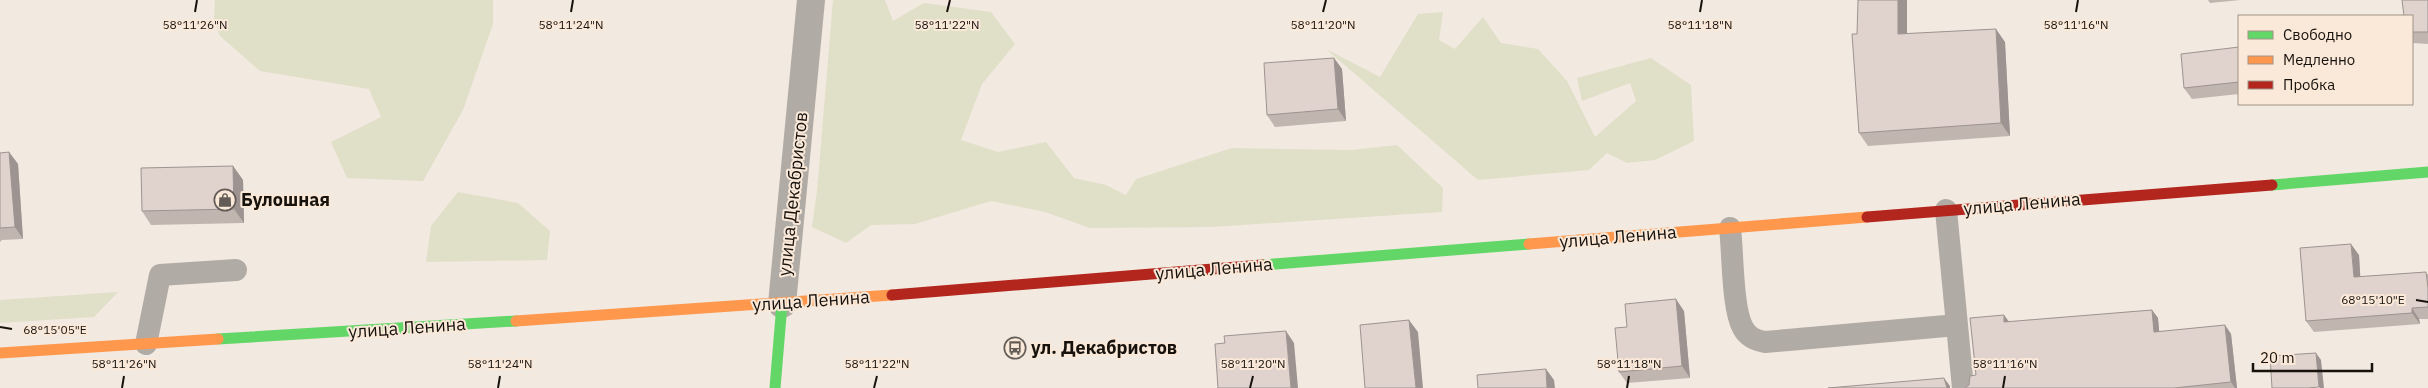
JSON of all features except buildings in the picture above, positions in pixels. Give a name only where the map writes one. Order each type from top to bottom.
[{"type":"main road","name":"улица Ленина","points":[[0,354],[782,304],[2428,172]]},
{"type":"main road","name":"улица Декабристов","points":[[775,388],[782,304]]},
{"type":"street","name":"улица Декабристов","points":[[782,304],[811,0]]},
{"type":"lane","points":[[1946,210],[1963,388]]},
{"type":"lane","points":[[1730,228],[1738,317],[1744,330],[1753,340],[1765,342],[1957,325]]},
{"type":"lane","points":[[146,344],[160,275],[236,270]]},
{"type":"green space","points":[[215,0],[493,0],[493,24],[463,110],[423,181],[347,178],[331,142],[381,117],[369,89],[260,71],[220,36],[214,20]]},
{"type":"green space","points":[[833,0],[885,0],[893,21],[924,3],[991,12],[1015,44],[982,84],[961,140],[998,152],[1046,142],[1074,178],[1106,185],[1126,195],[1136,179],[1232,148],[1351,150],[1397,145],[1443,188],[1442,212],[1211,227],[1090,228],[1045,212],[991,201],[915,224],[871,225],[846,243],[812,227],[817,191]]},
{"type":"green space","points":[[1443,12],[1439,40],[1455,49],[1483,17],[1501,43],[1538,49],[1567,81],[1595,137],[1636,101],[1630,83],[1582,101],[1577,78],[1651,58],[1691,85],[1694,141],[1655,160],[1627,163],[1607,153],[1589,170],[1478,180],[1326,49],[1380,77],[1418,14]]},
{"type":"green space","points":[[458,192],[518,203],[550,231],[547,260],[426,262],[431,226]]},
{"type":"green space","points":[[118,292],[94,317],[0,323],[0,300]]},
{"type":"traffic: fast","points":[[2272,185],[2428,172]]},
{"type":"traffic: fast","points":[[1262,265],[1529,244]]},
{"type":"traffic: fast","points":[[775,388],[782,304]]},
{"type":"traffic: fast","points":[[218,339],[516,321]]},
{"type":"traffic: slow","points":[[1529,244],[1867,217]]},
{"type":"traffic: slow","points":[[516,321],[892,295]]},
{"type":"traffic: slow","points":[[0,353],[218,339]]},
{"type":"traffic: jam","points":[[1867,217],[2272,185]]},
{"type":"traffic: jam","points":[[892,295],[1262,265]]},
{"type":"place","name":"Булошная","points":[[225,200]]},
{"type":"place","name":"ул. Декабристов","points":[[1015,348]]}]
